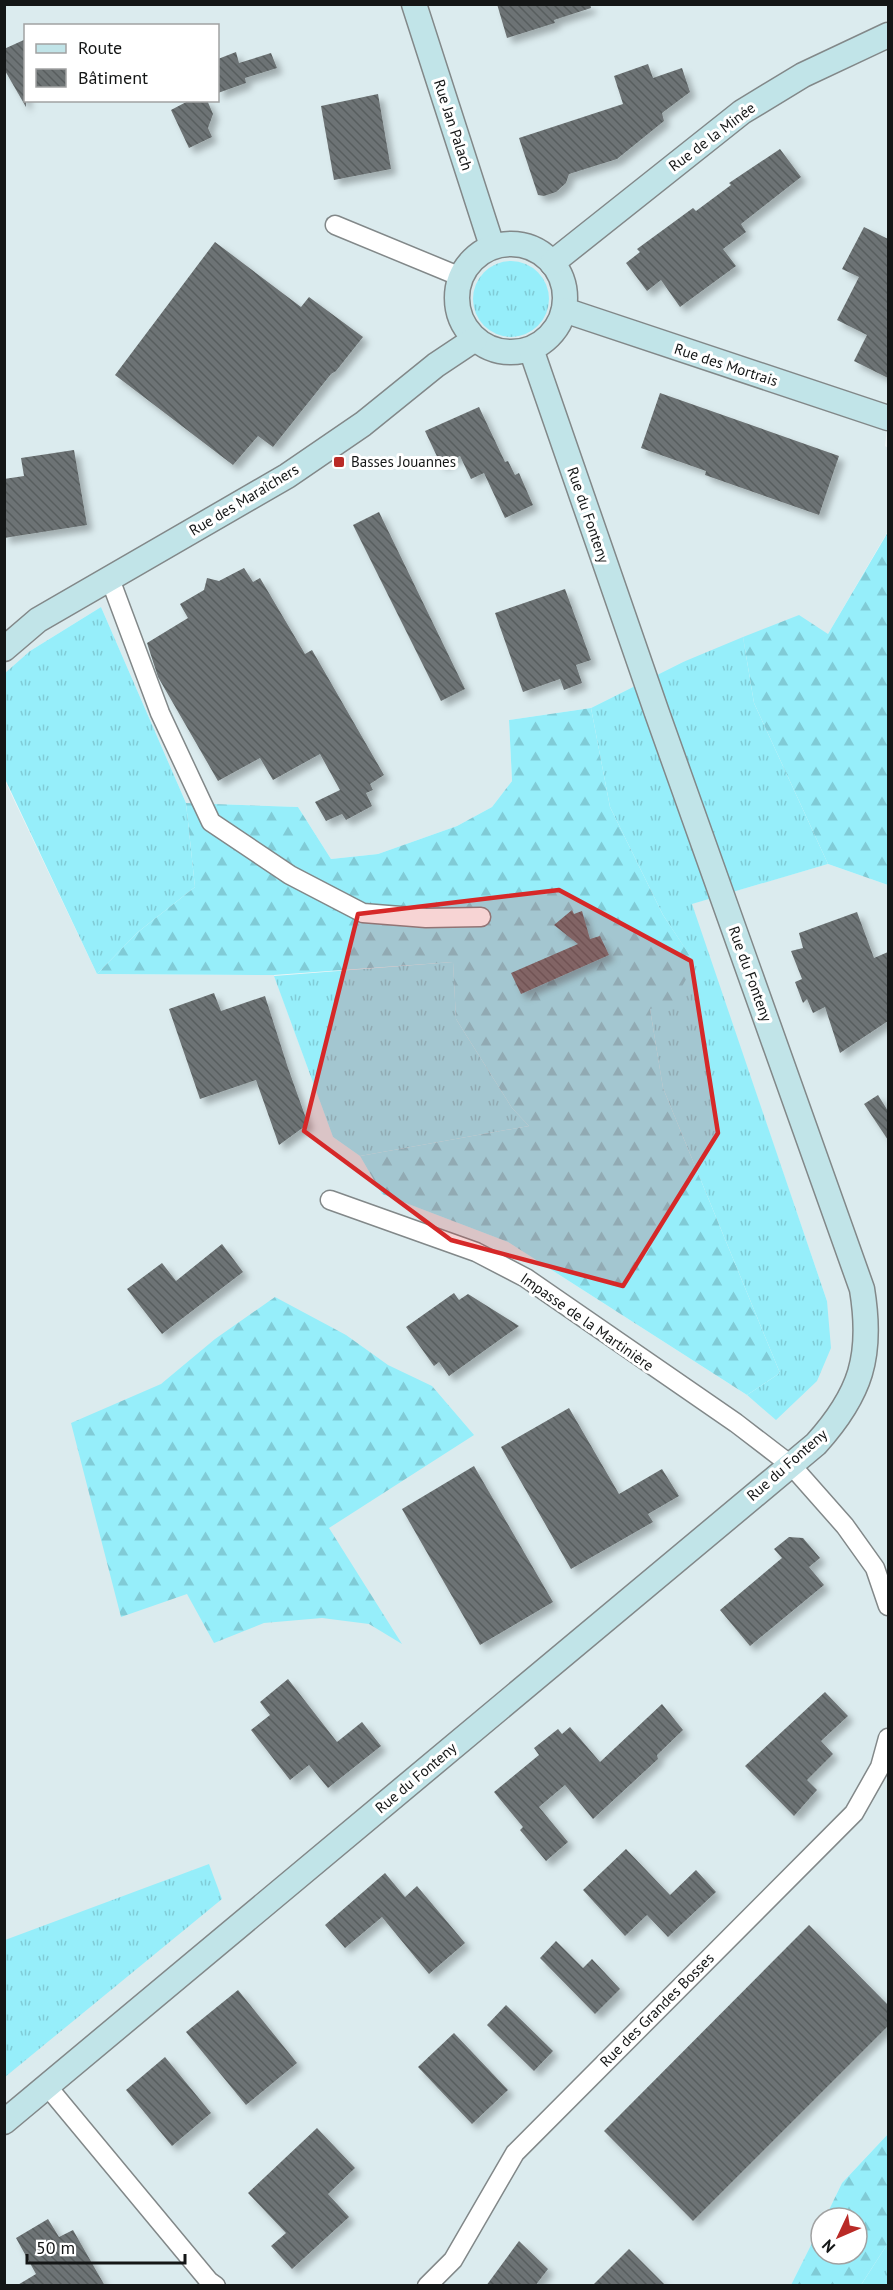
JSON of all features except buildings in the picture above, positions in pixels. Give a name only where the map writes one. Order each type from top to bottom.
[{"type":"street","name":"Rue Jan Palach","points":[[414,4],[492,246]]},
{"type":"street","name":"Rue de la Minée","points":[[552,263],[742,112],[803,75],[888,35]]},
{"type":"street","points":[[335,225],[461,277]]},
{"type":"street","points":[[511,244],[526,246],[540,252],[552,263],[561,277],[565,294],[564,310],[553,334],[543,343],[531,349],[502,352],[475,339],[466,329],[460,317],[457,290],[469,263],[492,246],[511,244]]},
{"type":"street","name":"Rue des Mortrais","points":[[564,310],[888,418]]},
{"type":"street","name":"Rue des Maraîchers","points":[[4,649],[38,620],[287,476],[363,424],[436,365],[475,339]]},
{"type":"street","name":"Rue du Fonteny","points":[[4,2122],[732,1513],[792,1466],[827,1431],[850,1399],[864,1360],[867,1320],[862,1289],[657,713],[531,349]]},
{"type":"street","points":[[110,579],[160,713],[211,822],[290,875],[363,913],[426,918],[481,917]]},
{"type":"street","name":"Impasse de la Martinière","points":[[330,1200],[476,1252],[526,1278],[736,1424],[792,1466]]},
{"type":"street","points":[[792,1466],[845,1526],[875,1568],[888,1606]]},
{"type":"street","name":"Rue des Grandes Bosses","points":[[427,2286],[453,2260],[515,2152],[854,1813],[880,1767],[888,1738]]},
{"type":"street","points":[[47,2085],[209,2282],[216,2286]]},
{"type":"highlighted area","points":[[559,890],[691,961],[718,1133],[623,1286],[451,1240],[304,1131],[358,914]]},
{"type":"shaded area","points":[[5,5],[888,5],[888,419],[885,446],[888,448],[888,531],[828,634],[683,662],[591,708],[509,720],[512,781],[492,807],[457,826],[378,854],[331,859],[298,807],[186,803],[101,607],[30,651],[5,674]]},
{"type":"shaded area","points":[[4,779],[97,974],[274,975],[333,1137],[360,1156],[382,1194],[508,1242],[747,1395],[776,1419],[827,1301],[691,904],[828,864],[888,885],[888,2134],[842,2183],[831,2206],[809,2206],[809,2249],[791,2285],[5,2285]]},
{"type":"green space","points":[[511,261],[526,264],[538,272],[546,284],[549,299],[546,314],[538,326],[526,334],[511,337],[496,334],[484,326],[476,314],[473,299],[476,284],[484,272],[496,264]]},
{"type":"green space","points":[[888,532],[888,885],[828,864],[754,703],[743,637],[799,615],[828,634]]},
{"type":"green space","points":[[101,607],[186,803],[195,887],[138,932],[97,974],[5,779],[4,674],[30,651]]},
{"type":"green space","points":[[743,637],[754,703],[828,864],[692,904],[827,1301],[831,1348],[817,1381],[776,1420],[747,1395],[780,1373],[663,1088],[650,1009],[694,962],[663,915],[610,807],[591,708],[683,662]]},
{"type":"green space","points":[[591,708],[610,807],[663,915],[695,963],[674,1001],[650,1009],[663,1088],[780,1373],[747,1395],[508,1242],[382,1194],[360,1156],[529,1126],[512,1108],[456,1019],[453,962],[274,975],[97,974],[138,932],[195,887],[186,803],[298,807],[331,859],[378,854],[457,826],[492,807],[512,781],[509,720]]},
{"type":"green space","points":[[453,962],[456,1019],[512,1108],[529,1126],[360,1156],[333,1137],[274,976]]},
{"type":"green space","points":[[275,1297],[346,1335],[388,1365],[432,1386],[474,1435],[329,1528],[402,1644],[369,1624],[322,1618],[264,1623],[214,1643],[187,1594],[121,1617],[71,1423],[161,1384],[215,1339]]},
{"type":"green space","points":[[209,1864],[222,1899],[5,2077],[5,1940]]},
{"type":"green space","points":[[888,2134],[888,2243],[861,2285],[791,2285],[809,2249],[809,2266],[869,2266],[869,2206],[831,2206],[842,2183]]},
{"type":"green space","points":[[888,2243],[888,2285],[861,2286],[861,2285]]},
{"type":"place","name":"Basses Jouannes","points":[[339,462]]}]
